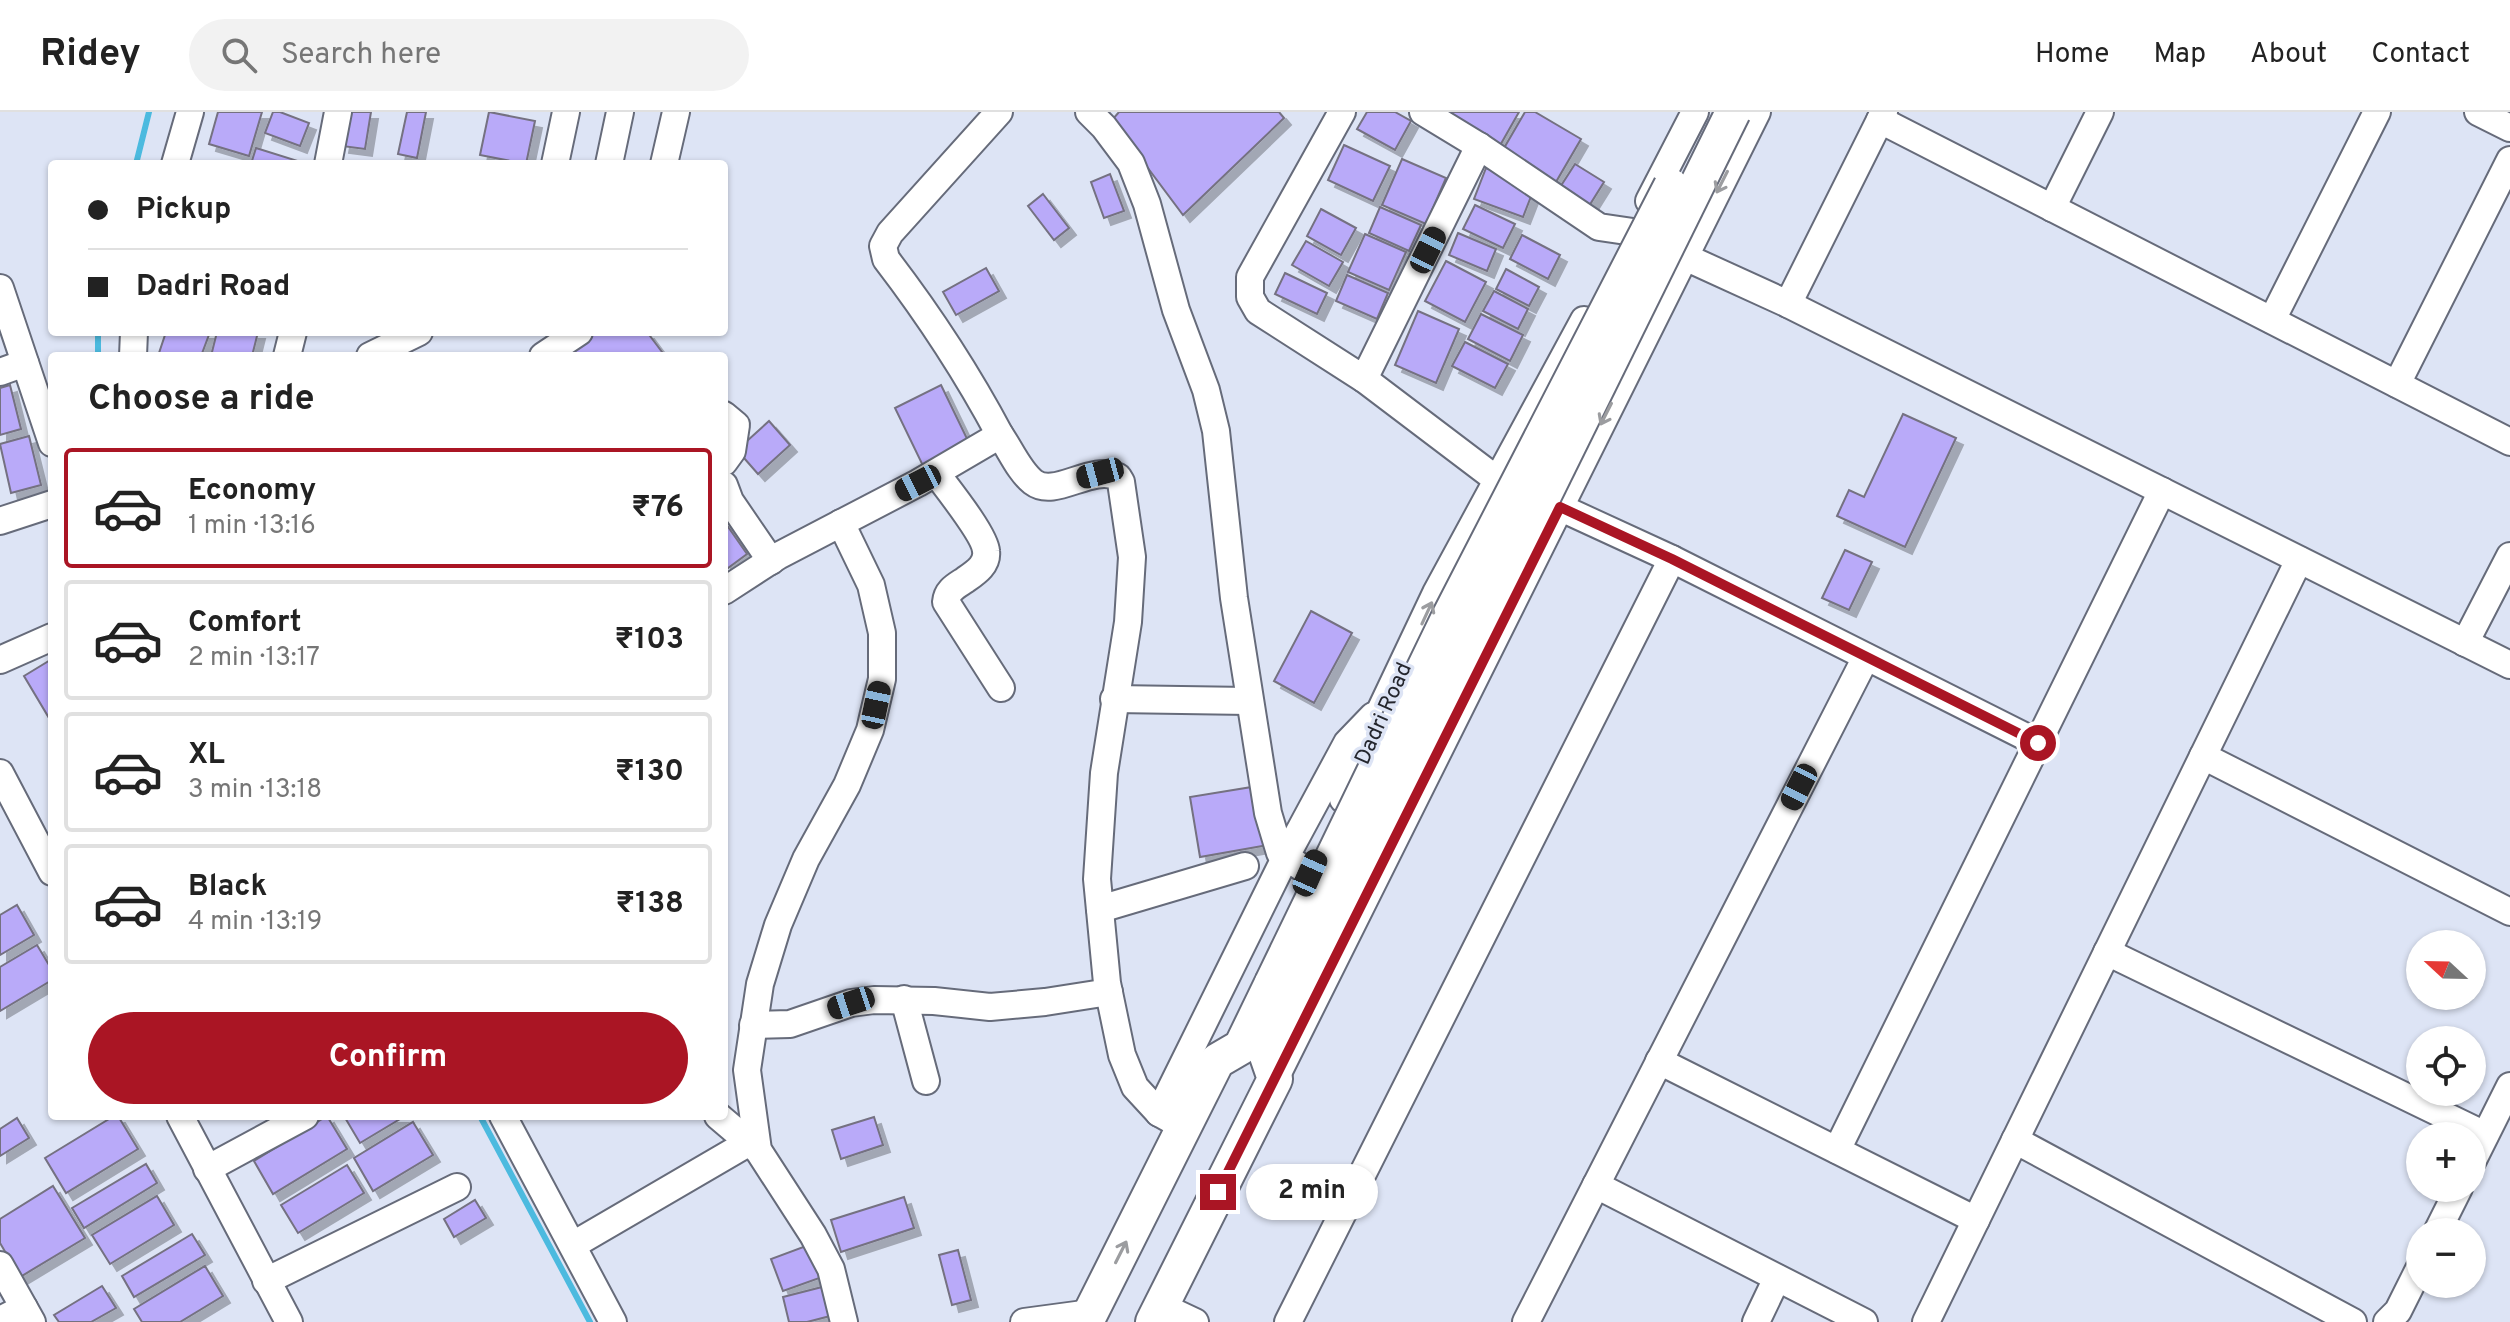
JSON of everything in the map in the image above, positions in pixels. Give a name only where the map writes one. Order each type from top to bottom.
[{"type":"main road","points":[[1217,1061],[1241,1047],[1286,986],[1733,112]]},
{"type":"main road","points":[[1157,1314],[1275,1079],[1267,1056],[1286,986],[1448,619],[1694,113]]},
{"type":"main road","name":"Dadri Road","points":[[1089,1317],[1171,1120],[1217,1061]]},
{"type":"street","points":[[176,160],[190,112]]},
{"type":"street","points":[[329,160],[338,112]]},
{"type":"street","points":[[556,160],[566,112]]},
{"type":"street","points":[[610,160],[620,112]]},
{"type":"street","points":[[665,160],[676,112]]},
{"type":"street","points":[[999,112],[890,233],[883,246],[886,259],[942,336],[1031,481],[1052,487],[1110,473],[1121,482],[1132,557],[1128,622],[1104,773],[1097,879],[1109,992],[1122,1055],[1135,1087],[1171,1120],[1285,858],[1347,743],[1381,709]]},
{"type":"street","points":[[1089,112],[1131,163],[1147,204],[1176,310],[1206,390],[1216,431],[1223,480],[1226,541],[1268,813],[1277,846],[1285,858],[1310,873]]},
{"type":"street","points":[[1342,112],[1250,277],[1250,297],[1258,311],[1364,379],[1496,479],[1672,559],[2038,743]]},
{"type":"street","points":[[1423,112],[1599,227],[1633,232]]},
{"type":"street","points":[[1275,1079],[1757,112]]},
{"type":"street","points":[[2052,208],[2100,112]]},
{"type":"street","points":[[2272,320],[2377,112]]},
{"type":"street","points":[[2478,112],[2510,128]]},
{"type":"street","name":"Dadri Road","points":[[1217,1061],[1310,873],[1381,709],[1443,580],[1633,232],[1694,113]]},
{"type":"street","points":[[1788,304],[1882,116],[2052,208],[2510,442]]},
{"type":"street","points":[[1364,379],[1479,146]]},
{"type":"street","points":[[2397,384],[2510,160]]},
{"type":"street","points":[[1685,257],[1788,304],[2510,665]]},
{"type":"street","points":[[0,288],[48,431]]},
{"type":"street","points":[[378,352],[411,336]]},
{"type":"street","points":[[549,352],[573,336]]},
{"type":"street","points":[[0,372],[25,363]]},
{"type":"street","points":[[728,418],[736,425],[732,451],[728,456]]},
{"type":"street","points":[[728,588],[771,561],[936,473],[1000,435]]},
{"type":"street","points":[[936,473],[982,539],[987,552],[984,563],[949,591],[946,602],[1001,688]]},
{"type":"street","points":[[1837,1150],[2162,491]]},
{"type":"street","points":[[728,496],[771,561]]},
{"type":"street","points":[[0,521],[48,505]]},
{"type":"street","points":[[753,1146],[747,1070],[760,984],[778,925],[806,859],[847,785],[870,730],[882,679],[882,633],[871,585],[841,523]]},
{"type":"street","points":[[2465,643],[2510,556]]},
{"type":"street","points":[[1288,1322],[1672,559]]},
{"type":"street","points":[[1926,1322],[2299,560]]},
{"type":"street","points":[[0,660],[48,639]]},
{"type":"street","points":[[1411,647],[1478,674]]},
{"type":"street","points":[[1526,1322],[1866,657]]},
{"type":"street","points":[[1114,699],[1249,701]]},
{"type":"street","points":[[2203,756],[2510,912]]},
{"type":"street","points":[[0,773],[48,864]]},
{"type":"street","points":[[1100,909],[1245,866]]},
{"type":"street","points":[[2107,952],[2458,1122]]},
{"type":"street","points":[[753,1025],[790,1024],[851,1003],[904,999],[990,1007],[1109,992]]},
{"type":"street","points":[[904,999],[926,1081]]},
{"type":"street","points":[[1659,1061],[1976,1220]]},
{"type":"street","points":[[2486,1133],[2510,1086]]},
{"type":"street","points":[[182,1120],[289,1322]]},
{"type":"street","points":[[207,1169],[298,1120]]},
{"type":"street","points":[[505,1120],[613,1322]]},
{"type":"street","points":[[723,1120],[753,1146],[813,1235],[831,1269],[844,1322]]},
{"type":"street","points":[[2015,1140],[2353,1322]]},
{"type":"street","points":[[573,1245],[753,1146]]},
{"type":"street","points":[[1596,1185],[1864,1322]]},
{"type":"street","points":[[266,1281],[457,1187]]},
{"type":"street","points":[[0,1265],[28,1315],[0,1320]]},
{"type":"street","points":[[1756,1322],[1777,1278]]},
{"type":"street","points":[[2387,1322],[2398,1311],[2406,1295]]},
{"type":"street","points":[[1157,1314],[1195,1322]]},
{"type":"street","points":[[1024,1322],[1089,1317]]},
{"type":"building","points":[[218,112],[262,112],[249,156],[209,144]]},
{"type":"building","points":[[273,112],[309,123],[300,146],[265,133]]},
{"type":"building","points":[[348,112],[371,112],[365,149],[342,146]]},
{"type":"building","points":[[407,112],[426,112],[417,158],[398,154]]},
{"type":"building","points":[[489,112],[535,121],[527,160],[480,155]]},
{"type":"building","points":[[1119,112],[1279,112],[1284,118],[1183,215],[1112,120]]},
{"type":"building","points":[[1367,112],[1395,112],[1411,121],[1395,150],[1357,129]]},
{"type":"building","points":[[1452,112],[1519,112],[1498,149],[1449,117]]},
{"type":"building","points":[[1525,112],[1535,112],[1581,139],[1553,187],[1500,155]]},
{"type":"building","points":[[1344,145],[1390,166],[1373,201],[1328,180]]},
{"type":"building","points":[[256,148],[295,160],[252,160]]},
{"type":"building","points":[[1402,159],[1446,178],[1426,224],[1382,205]]},
{"type":"building","points":[[1575,164],[1604,182],[1584,214],[1555,195]]},
{"type":"building","points":[[1486,168],[1535,186],[1523,217],[1474,199]]},
{"type":"building","points":[[1110,174],[1124,211],[1104,218],[1091,182]]},
{"type":"building","points":[[1043,194],[1069,228],[1054,240],[1028,206]]},
{"type":"building","points":[[1475,205],[1515,224],[1503,248],[1463,229]]},
{"type":"building","points":[[1380,207],[1421,225],[1409,251],[1369,233]]},
{"type":"building","points":[[1321,209],[1356,228],[1341,255],[1307,236]]},
{"type":"building","points":[[1458,233],[1496,249],[1487,271],[1449,255]]},
{"type":"building","points":[[1365,234],[1406,252],[1389,290],[1348,272]]},
{"type":"building","points":[[1522,235],[1560,255],[1548,279],[1510,259]]},
{"type":"building","points":[[1306,241],[1343,262],[1329,286],[1292,265]]},
{"type":"building","points":[[1446,261],[1486,282],[1465,322],[1425,301]]},
{"type":"building","points":[[986,268],[999,291],[956,315],[943,292]]},
{"type":"building","points":[[1506,269],[1539,287],[1529,306],[1496,289]]},
{"type":"building","points":[[1285,273],[1327,293],[1317,314],[1275,294]]},
{"type":"building","points":[[1347,275],[1388,293],[1377,319],[1336,301]]},
{"type":"building","points":[[1494,291],[1528,309],[1518,329],[1483,311]]},
{"type":"building","points":[[1418,311],[1459,329],[1436,383],[1395,365]]},
{"type":"building","points":[[1481,314],[1523,335],[1510,361],[1468,339]]},
{"type":"building","points":[[165,336],[208,336],[202,352],[159,352]]},
{"type":"building","points":[[216,336],[257,336],[253,352],[212,352]]},
{"type":"building","points":[[586,336],[650,336],[662,352],[564,352]]},
{"type":"building","points":[[1465,342],[1508,364],[1495,388],[1452,366]]},
{"type":"building","points":[[10,385],[21,429],[0,435],[0,388]]},
{"type":"building","points":[[941,385],[972,449],[926,472],[895,408]]},
{"type":"building","points":[[1903,414],[1956,438],[1905,547],[1837,516],[1849,490],[1864,497]]},
{"type":"building","points":[[769,421],[790,445],[758,474],[737,450]]},
{"type":"building","points":[[29,436],[41,485],[11,493],[0,444]]},
{"type":"building","points":[[728,527],[747,554],[728,568]]},
{"type":"building","points":[[1845,550],[1872,562],[1849,610],[1822,598]]},
{"type":"building","points":[[1311,611],[1352,633],[1314,703],[1274,681]]},
{"type":"building","points":[[48,661],[48,716],[24,676]]},
{"type":"building","points":[[1258,786],[1268,845],[1200,857],[1190,797]]},
{"type":"building","points":[[17,905],[34,935],[0,955],[0,915]]},
{"type":"building","points":[[37,945],[48,963],[48,982],[0,1011],[0,967]]},
{"type":"building","points":[[874,1117],[883,1145],[841,1159],[832,1130]]},
{"type":"building","points":[[17,1118],[29,1138],[0,1156],[0,1129]]},
{"type":"building","points":[[107,1120],[120,1120],[138,1149],[66,1193],[45,1158]]},
{"type":"building","points":[[321,1120],[329,1120],[347,1149],[273,1194],[254,1161]]},
{"type":"building","points":[[346,1120],[398,1120],[360,1143]]},
{"type":"building","points":[[413,1122],[433,1155],[373,1191],[354,1158]]},
{"type":"building","points":[[146,1164],[157,1183],[84,1228],[72,1208]]},
{"type":"building","points":[[347,1165],[364,1193],[298,1233],[281,1205]]},
{"type":"building","points":[[53,1186],[85,1238],[20,1277],[0,1243],[0,1219]]},
{"type":"building","points":[[157,1196],[174,1225],[110,1264],[92,1235]]},
{"type":"building","points":[[904,1197],[914,1228],[841,1252],[831,1220]]},
{"type":"building","points":[[475,1200],[486,1218],[454,1237],[444,1219]]},
{"type":"building","points":[[192,1234],[205,1255],[134,1297],[122,1276]]},
{"type":"building","points":[[814,1243],[825,1276],[783,1291],[771,1259]]},
{"type":"building","points":[[958,1250],[971,1300],[952,1305],[939,1255]]},
{"type":"building","points":[[205,1266],[223,1296],[180,1322],[142,1322],[134,1309]]},
{"type":"building","points":[[102,1286],[116,1308],[91,1322],[59,1322],[54,1315]]},
{"type":"building","points":[[826,1286],[834,1315],[807,1322],[789,1322],[783,1297]]},
{"type":"waterway","points":[[137,160],[149,112]]},
{"type":"waterway","points":[[98,336],[98,352]]},
{"type":"waterway","points":[[482,1120],[590,1322]]},
{"type":"route","points":[[1218,1192],[1560,507],[1672,559],[2038,743]]}]
